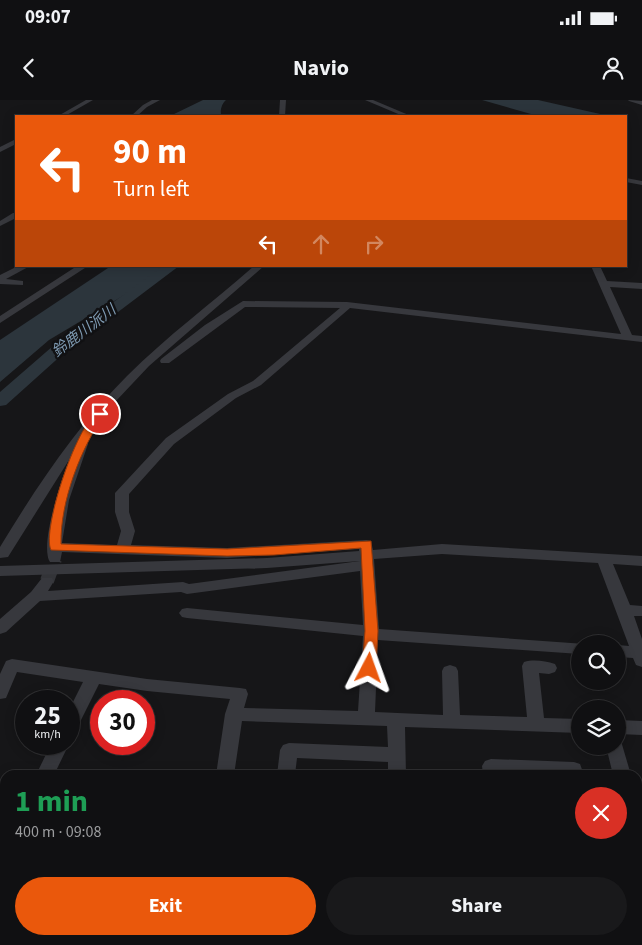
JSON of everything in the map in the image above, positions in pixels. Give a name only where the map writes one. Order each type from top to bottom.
[{"type":"street","points":[[63,115],[90,100]]},
{"type":"street","points":[[135,115],[145,106],[157,100]]},
{"type":"street","points":[[153,112],[161,100]]},
{"type":"street","points":[[282,115],[283,100]]},
{"type":"street","points":[[368,100],[406,115]]},
{"type":"street","points":[[631,100],[642,103]]},
{"type":"street","points":[[0,143],[14,143]]},
{"type":"street","points":[[0,150],[14,143]]},
{"type":"street","points":[[627,180],[642,183]]},
{"type":"street","points":[[0,224],[15,216]]},
{"type":"street","points":[[0,279],[24,267]]},
{"type":"street","points":[[0,320],[82,267]]},
{"type":"street","points":[[3,554],[34,500],[111,399],[154,356],[259,267]]},
{"type":"street","points":[[596,267],[637,340]]},
{"type":"street","points":[[0,279],[20,283]]},
{"type":"street","points":[[605,284],[642,286]]},
{"type":"street","points":[[164,361],[209,326],[243,304],[346,306],[637,340]]},
{"type":"street","points":[[122,550],[128,531],[122,512],[122,493],[147,465],[170,441],[221,403],[257,383],[315,336],[346,306]]},
{"type":"street","points":[[89,428],[62,493],[55,536],[55,553],[122,550],[255,552],[366,544],[371,632],[366,718]]},
{"type":"street","points":[[36,596],[75,595],[183,586],[187,589],[442,549],[642,561]]},
{"type":"street","points":[[603,558],[640,657]]},
{"type":"street","points":[[2,571],[198,567],[368,560]]},
{"type":"street","points":[[0,628],[36,596],[47,581]]},
{"type":"street","points":[[624,610],[642,611]]},
{"type":"street","points":[[187,613],[371,632],[571,647]]},
{"type":"street","points":[[626,653],[640,657]]},
{"type":"street","points":[[0,693],[12,664],[147,685],[240,694],[234,714],[226,770]]},
{"type":"street","points":[[536,724],[530,666],[549,668]]},
{"type":"street","points":[[450,671],[452,722]]},
{"type":"street","points":[[80,705],[94,677]]},
{"type":"street","points":[[234,714],[571,726]]},
{"type":"street","points":[[396,720],[396,770]]},
{"type":"street","points":[[626,727],[642,728]]},
{"type":"street","points":[[286,770],[288,750],[396,755]]},
{"type":"street","points":[[47,770],[55,755]]},
{"type":"street","points":[[617,755],[621,770]]},
{"type":"street","points":[[491,770],[491,766],[574,770]]},
{"type":"shaded area","points":[[203,100],[226,100],[221,108],[222,115],[172,115]]},
{"type":"shaded area","points":[[482,100],[538,100],[605,115],[534,115]]},
{"type":"shaded area","points":[[110,267],[171,267],[49,340],[0,382],[0,340]]},
{"type":"waterway","name":"鈴鹿川派川","points":[[0,401],[59,349],[171,267]]},
{"type":"tunnel","points":[[47,581],[55,559]]},
{"type":"route","points":[[100,414],[89,428],[62,493],[55,547],[227,552],[274,551],[366,544],[371,631],[369,668]]}]
